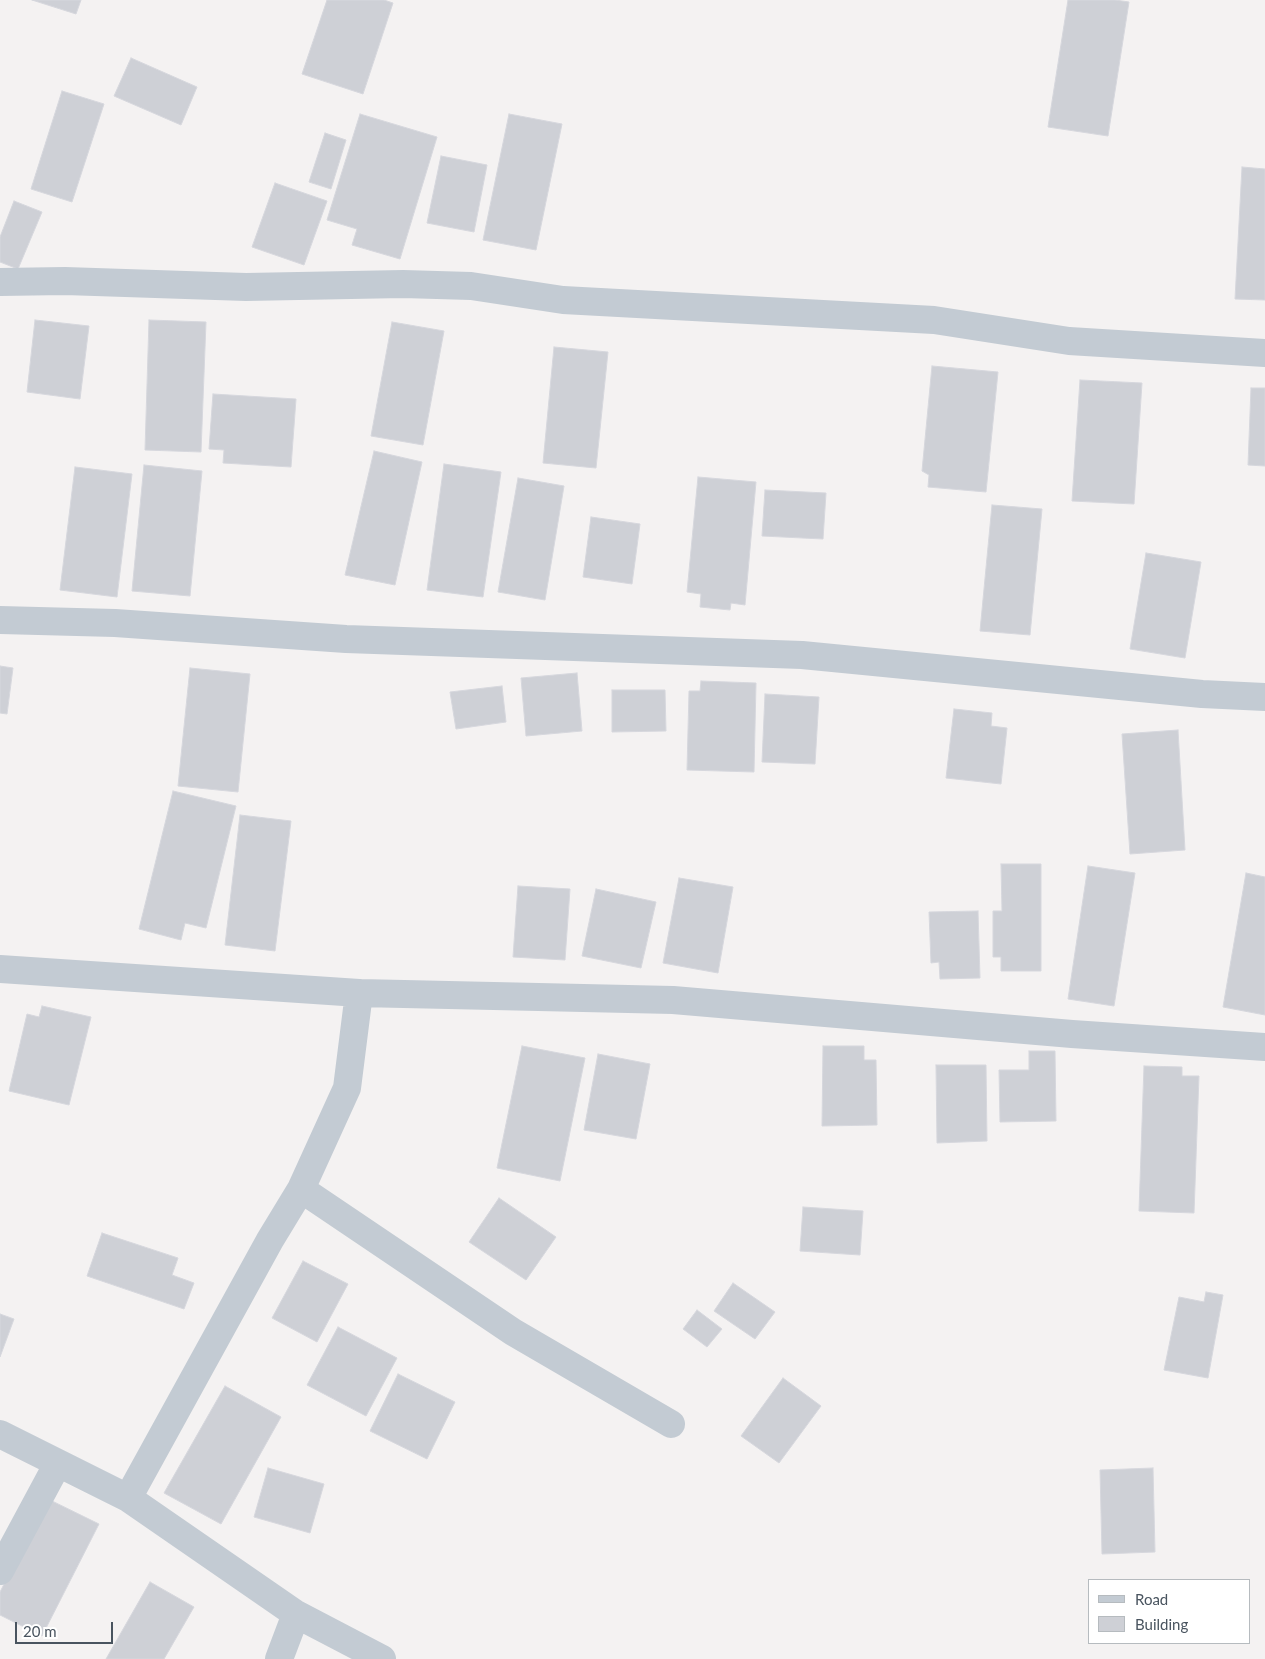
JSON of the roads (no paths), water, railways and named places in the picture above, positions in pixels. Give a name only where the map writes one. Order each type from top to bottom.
[{"type":"street","points":[[0,282],[65,281],[246,287],[403,284],[471,286],[563,300],[934,320],[1069,340],[1265,353]]},
{"type":"street","points":[[0,620],[115,623],[346,639],[802,655],[1192,693],[1265,697]]},
{"type":"street","points":[[0,969],[359,994],[673,1000],[1072,1034],[1265,1047]]},
{"type":"street","points":[[128,1498],[270,1240],[301,1189],[347,1088],[359,994]]},
{"type":"street","points":[[301,1189],[513,1332],[671,1424]]},
{"type":"street","points":[[0,1434],[128,1498],[296,1614],[382,1659]]},
{"type":"street","points":[[0,1571],[58,1462]]},
{"type":"street","points":[[280,1659],[296,1614]]}]
